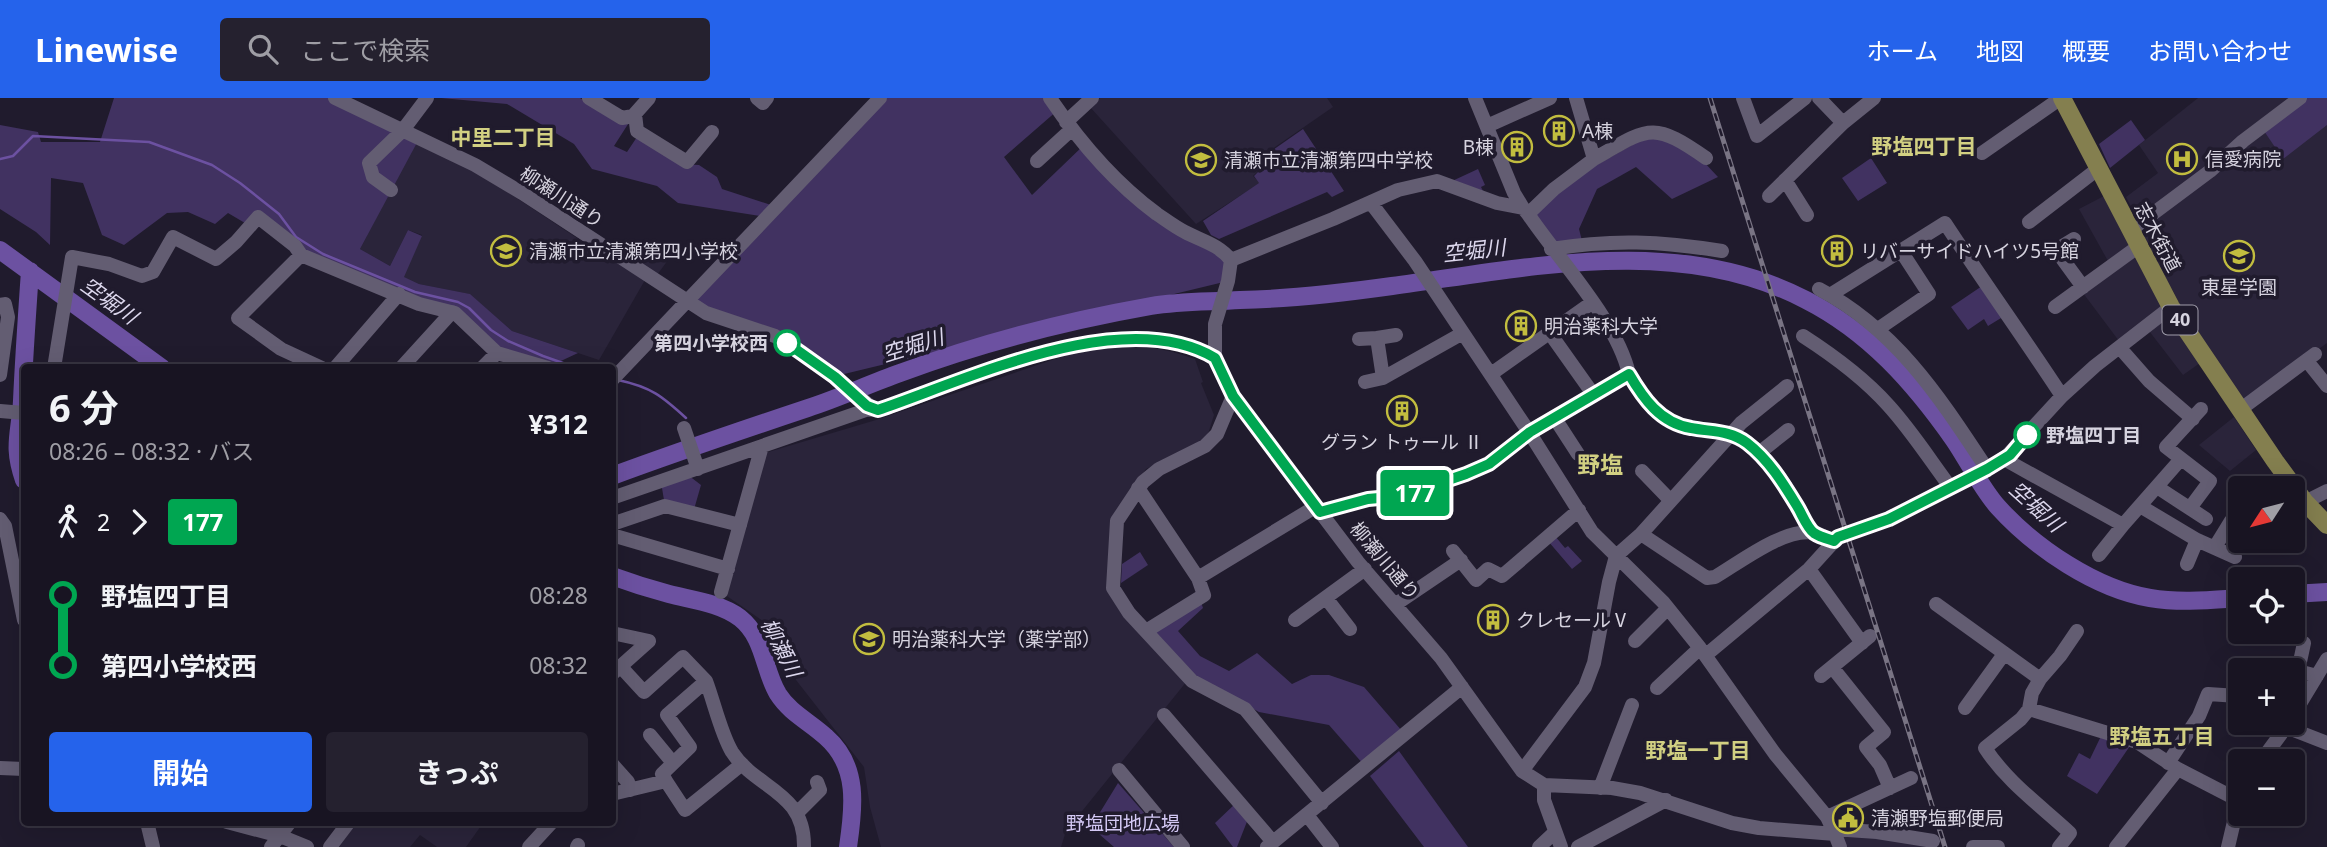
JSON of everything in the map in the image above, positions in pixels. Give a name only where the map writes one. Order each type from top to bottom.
[{"type":"main road","name":"志木街道","points":[[2061,98],[2171,307],[2241,409],[2279,476]]},
{"type":"main road","name":"志木街道","points":[[2305,502],[2327,525]]},
{"type":"street","name":"柳瀬川通り","points":[[335,98],[475,165],[706,313],[775,336],[802,352],[871,407]]},
{"type":"street","points":[[391,190],[373,177],[369,163],[403,130],[427,98]]},
{"type":"street","points":[[589,98],[622,118],[635,114],[649,98]]},
{"type":"street","points":[[757,98],[763,103],[766,98]]},
{"type":"street","points":[[616,376],[880,98]]},
{"type":"street","points":[[616,497],[871,407],[878,410],[1003,364],[1061,349],[1112,341],[1157,340],[1215,358],[1214,324],[1228,281],[1231,260],[1212,243],[1184,232],[1155,212],[1118,181],[1049,98]]},
{"type":"street","points":[[1038,161],[1092,98]]},
{"type":"street","points":[[1475,98],[1514,193],[1552,250],[1593,302],[1625,358],[1629,374],[1643,397],[1653,409],[1672,421],[1690,428],[1731,434],[1745,441],[1777,475],[1812,532]]},
{"type":"street","points":[[1487,126],[1550,98]]},
{"type":"street","points":[[1576,98],[1594,159]]},
{"type":"street","points":[[1743,98],[1757,136],[1805,98]]},
{"type":"street","points":[[1819,98],[1843,123]]},
{"type":"street","points":[[1769,196],[1843,123],[1874,98]]},
{"type":"street","points":[[1982,153],[2061,98]]},
{"type":"street","points":[[2055,307],[2083,287],[2243,141],[2300,98]]},
{"type":"street","points":[[635,114],[637,131],[687,162],[712,132]]},
{"type":"street","points":[[1526,211],[1594,159],[1643,133],[1655,132],[1678,140],[1706,158]]},
{"type":"street","points":[[2029,222],[2099,168]]},
{"type":"street","points":[[1784,180],[1807,215]]},
{"type":"street","points":[[1231,260],[1398,190],[1437,181],[1526,211]]},
{"type":"street","points":[[1371,202],[1416,263],[1530,432],[1592,531],[1638,575],[1703,651],[1834,832],[1890,788],[1911,778]]},
{"type":"street","points":[[55,364],[72,257],[109,264],[142,276],[153,272],[173,237],[216,259],[236,242],[258,217],[295,246],[301,255],[419,304],[452,312],[496,352],[535,364]]},
{"type":"street","points":[[1987,469],[1941,397],[1905,354],[1878,329],[1824,292],[1901,251],[1945,223],[2062,396]]},
{"type":"street","points":[[2074,239],[2056,250],[2083,287]]},
{"type":"street","points":[[1552,250],[1618,241],[1644,241],[1722,251]]},
{"type":"street","points":[[1878,329],[1929,294],[1901,251]]},
{"type":"street","points":[[301,255],[238,318],[281,349],[313,364]]},
{"type":"street","points":[[338,364],[399,294]]},
{"type":"street","points":[[1491,374],[1593,302]]},
{"type":"street","points":[[0,305],[5,304],[8,317],[0,375]]},
{"type":"street","points":[[1658,688],[1810,569],[1838,537],[1889,519],[2004,459],[2062,396],[2171,307]]},
{"type":"street","points":[[405,364],[452,312]]},
{"type":"street","points":[[1549,332],[1593,394]]},
{"type":"street","points":[[1365,382],[1383,378],[1463,333]]},
{"type":"street","points":[[1359,339],[1396,335]]},
{"type":"street","points":[[1803,336],[1852,371],[1879,396],[1951,488]]},
{"type":"street","points":[[1377,338],[1383,378]]},
{"type":"street","points":[[2120,348],[2149,381],[2197,414],[2166,447],[2210,481],[2190,508]]},
{"type":"street","points":[[486,364],[496,352]]},
{"type":"street","name":"柳瀬川通り","points":[[1215,358],[1233,396],[1365,569],[1441,658],[1522,771],[1544,785],[1645,793],[1732,822],[1759,828],[1867,831],[1933,841]]},
{"type":"street","points":[[2241,409],[2311,358],[2327,386]]},
{"type":"street","points":[[1198,578],[1318,509],[1368,499],[1401,496],[1489,464],[1530,432],[1629,374]]},
{"type":"street","points":[[1522,771],[1585,687],[1594,663],[1616,556],[1641,534],[1741,423],[1787,386]]},
{"type":"street","points":[[1233,396],[1217,434],[1205,446],[1159,469],[1138,488],[1117,521],[1113,588],[1129,613],[1192,681],[1245,709],[1322,803]]},
{"type":"street","points":[[1,411],[21,413]]},
{"type":"street","points":[[1554,417],[1578,454]]},
{"type":"street","points":[[684,428],[698,468]]},
{"type":"street","points":[[1759,453],[1788,430]]},
{"type":"street","points":[[721,592],[762,446]]},
{"type":"street","points":[[2004,459],[2123,524]]},
{"type":"street","points":[[2099,555],[2181,459]]},
{"type":"street","points":[[1642,471],[1670,500]]},
{"type":"street","points":[[2157,487],[2206,519]]},
{"type":"street","points":[[1138,488],[1198,578],[1204,595],[1146,631]]},
{"type":"street","points":[[2305,502],[2327,491]]},
{"type":"street","points":[[616,523],[665,506],[740,525]]},
{"type":"street","points":[[2140,506],[2197,540],[2235,557]]},
{"type":"street","points":[[1396,604],[1457,556],[1476,579],[1488,569],[1502,576],[1579,510]]},
{"type":"street","points":[[0,519],[5,526],[21,605]]},
{"type":"street","points":[[2215,547],[2228,525]]},
{"type":"street","points":[[1641,534],[1707,578],[1715,578],[1755,552],[1791,535],[1812,532],[1834,541]]},
{"type":"street","points":[[616,536],[728,569]]},
{"type":"street","points":[[2187,564],[2197,540]]},
{"type":"street","points":[[1295,620],[1365,569]]},
{"type":"street","points":[[1810,569],[1866,639],[1826,672],[1884,732],[1866,747],[1880,765],[1890,788]]},
{"type":"street","points":[[1326,598],[1350,629]]},
{"type":"street","points":[[1936,604],[2040,679]]},
{"type":"street","points":[[1635,641],[1668,608]]},
{"type":"street","points":[[2059,847],[2070,833],[2002,771],[1985,748],[2021,719],[2029,709],[2032,694],[2040,679],[2077,631]]},
{"type":"street","points":[[616,634],[649,641],[617,671],[644,692],[683,657],[706,681],[731,750],[742,764],[798,812],[803,846]]},
{"type":"street","points":[[2304,644],[2298,671],[2321,674]]},
{"type":"street","points":[[1965,708],[2004,654]]},
{"type":"street","points":[[2305,693],[2321,674],[2327,659]]},
{"type":"street","points":[[706,681],[667,715],[691,747],[662,774],[685,810],[742,764]]},
{"type":"street","points":[[1164,715],[1277,843],[1462,687]]},
{"type":"street","points":[[2116,847],[2173,766],[2208,694],[2228,695]]},
{"type":"street","points":[[1600,788],[1632,705]]},
{"type":"street","points":[[2029,709],[2137,742],[2173,766],[2228,793]]},
{"type":"street","points":[[2305,731],[2327,743]]},
{"type":"street","points":[[650,735],[673,763]]},
{"type":"street","points":[[0,768],[21,769]]},
{"type":"street","points":[[616,768],[628,782],[630,790]]},
{"type":"street","points":[[1119,770],[1183,847]]},
{"type":"street","points":[[616,793],[666,782]]},
{"type":"street","points":[[798,812],[820,790],[817,782]]},
{"type":"street","points":[[1544,785],[1544,800],[1561,847]]},
{"type":"street","points":[[1578,847],[1666,800]]},
{"type":"street","points":[[1307,815],[1332,847]]},
{"type":"street","points":[[148,826],[153,847]]},
{"type":"street","points":[[237,826],[275,841],[307,847]]},
{"type":"street","points":[[275,841],[287,826]]},
{"type":"street","points":[[330,847],[346,826]]},
{"type":"street","points":[[529,847],[546,826]]},
{"type":"street","points":[[2228,847],[2233,826]]},
{"type":"street","points":[[1539,847],[1555,832]]},
{"type":"street","points":[[1973,847],[1998,847]]},
{"type":"shaded area","name":"清瀬市立清瀬第四中学校","points":[[1100,98],[1327,98],[1333,107],[1262,156],[1267,162],[1253,176],[1260,183],[1196,224],[1090,107]]},
{"type":"shaded area","name":"信愛病院","points":[[2198,98],[2293,98],[2138,220],[2126,197],[2158,173],[2139,145]]},
{"type":"shaded area","name":"東星学園","points":[[2327,113],[2327,343],[2244,404],[2185,315],[2172,289],[2165,284],[2135,227],[2262,128]]},
{"type":"shaded area","name":"清瀬市立清瀬第四小学校","points":[[415,143],[479,173],[645,280],[599,360],[512,331],[469,294],[419,284],[403,277],[422,235],[408,230],[390,266],[360,249]]},
{"type":"shaded area","points":[[2104,196],[2129,245],[2108,261],[2079,209]]},
{"type":"shaded area","points":[[650,251],[671,256],[657,275],[641,264]]},
{"type":"shaded area","points":[[2132,251],[2163,308],[2119,341],[2080,289]]},
{"type":"shaded area","points":[[2165,312],[2200,363],[2183,375],[2146,327]]},
{"type":"shaded area","points":[[1139,345],[1195,359],[1214,415],[1208,434],[1200,442],[1146,469],[1128,492],[1108,572],[1187,681],[1066,831],[1061,847],[881,847],[870,807],[864,767],[796,680],[773,628],[724,594],[765,453],[876,420],[1058,358],[1086,350]]},
{"type":"shaded area","points":[[2234,417],[2256,450],[2230,471],[2199,445]]},
{"type":"shaded area","points":[[354,826],[481,826],[466,847],[437,847],[420,835],[410,847],[339,847]]},
{"type":"shaded area","points":[[1846,828],[1935,847],[1845,847],[1841,835]]},
{"type":"green space","points":[[114,98],[335,98],[420,137],[360,249],[390,266],[408,230],[422,236],[404,277],[419,284],[470,294],[512,331],[578,353],[554,364],[537,364],[497,353],[452,312],[301,255],[259,217],[250,226],[228,213],[215,224],[188,212],[167,213],[124,245],[102,235],[83,183],[51,178],[50,245],[36,232],[0,209],[0,125],[38,132],[41,142],[100,142]]},
{"type":"green space","points":[[441,98],[580,98],[619,120],[630,121],[614,146],[627,152],[637,137],[680,164],[699,165],[717,177],[722,189],[771,205],[760,216],[678,203],[657,186],[592,169],[574,144],[507,104]]},
{"type":"green space","points":[[880,98],[1050,98],[1058,110],[1004,157],[1032,195],[1085,144],[1118,181],[1224,251],[1228,281],[840,375],[802,352],[687,300]]},
{"type":"green space","points":[[2300,98],[2327,98],[2327,125],[2283,159],[2262,128]]},
{"type":"green space","points":[[2131,120],[2145,140],[2110,168],[2099,144]]},
{"type":"green space","points":[[1303,129],[1344,191],[1332,197],[1327,192],[1219,239],[1211,235],[1203,221],[1259,183],[1254,176],[1268,162],[1263,157]]},
{"type":"green space","points":[[1655,132],[1703,161],[1718,177],[1672,199],[1636,167],[1597,189],[1579,229],[1583,245],[1551,249],[1528,214],[1554,189]]},
{"type":"green space","points":[[1871,158],[1887,183],[1858,201],[1842,178]]},
{"type":"green space","points":[[1478,169],[1485,185],[1481,187],[1485,195],[1450,182]]},
{"type":"green space","points":[[1985,284],[2006,315],[1988,326],[1984,319],[1968,330],[1951,307]]},
{"type":"green space","points":[[688,475],[701,485],[693,513],[665,506],[661,482]]},
{"type":"green space","points":[[1555,536],[1582,561],[1572,569],[1548,541]]},
{"type":"green space","points":[[1140,552],[1148,565],[1121,583],[1122,564]]},
{"type":"green space","points":[[1201,602],[1203,608],[1178,631],[1200,656],[1229,671],[1257,653],[1292,684],[1311,675],[1329,675],[1364,687],[1402,731],[1364,765],[1329,725],[1259,712],[1196,677],[1153,633]]},
{"type":"green space","points":[[2102,734],[2132,743],[2097,794],[2067,776],[2079,753],[2090,759]]},
{"type":"green space","points":[[1399,751],[1468,847],[1424,847],[1370,776]]},
{"type":"green space","name":"野塩団地広場","points":[[1118,783],[1174,847],[1114,847],[1091,827]]},
{"type":"green space","points":[[1236,803],[1248,819],[1237,847],[1233,847],[1215,823]]},
{"type":"waterway","points":[[0,159],[13,156],[33,136],[149,142],[212,165],[240,183],[279,214],[296,237],[323,254],[415,292],[458,302],[508,341],[566,364]]},
{"type":"waterway","name":"空堀川","points":[[0,250],[157,364]]},
{"type":"waterway","name":"空堀川","points":[[616,475],[961,352],[1119,312],[1173,303],[1335,293],[1549,265],[1654,261],[1706,267],[1757,279],[1806,300],[1850,327],[1889,361],[1923,399],[1998,507],[2030,537],[2068,565],[2109,586],[2150,598],[2184,601],[2228,599]]},
{"type":"waterway","name":"柳瀬川","points":[[24,364],[30,271]]},
{"type":"waterway","points":[[618,380],[655,393],[686,418]]},
{"type":"waterway","name":"柳瀬川","points":[[21,411],[18,458],[21,471]]},
{"type":"waterway","name":"柳瀬川","points":[[616,577],[715,605],[740,618],[748,626],[759,644],[778,694],[794,712],[837,748],[844,761],[852,788],[848,847]]},
{"type":"waterway","name":"空堀川","points":[[2305,593],[2327,592]]},
{"type":"railway","points":[[1710,98],[1945,847]]},
{"type":"bus line","name":"177","points":[[787,343],[835,377],[867,406],[878,410],[1003,364],[1061,349],[1143,338],[1175,343],[1215,358],[1233,396],[1320,512],[1368,499],[1416,492],[1489,464],[1530,432],[1629,374],[1653,409],[1672,421],[1690,428],[1731,434],[1745,441],[1777,475],[1812,532],[1834,541],[1838,537],[1889,519],[1987,469],[2010,455],[2027,435]]},
{"type":"place","name":"A棟","points":[[1559,131]]},
{"type":"place","name":"B棟","points":[[1517,147]]},
{"type":"place","name":"信愛病院","points":[[2182,159]]},
{"type":"place","name":"清瀬市立清瀬第四中学校","points":[[1201,160]]},
{"type":"place","name":"清瀬市立清瀬第四小学校","points":[[506,251]]},
{"type":"place","name":"リバーサイドハイツ5号館","points":[[1837,251]]},
{"type":"place","name":"東星学園","points":[[2239,256]]},
{"type":"place","name":"明治薬科大学","points":[[1521,326]]},
{"type":"place","name":"第四小学校西","points":[[787,343]]},
{"type":"place","name":"グラン トゥール Ⅱ","points":[[1402,411]]},
{"type":"place","name":"野塩四丁目","points":[[2027,435]]},
{"type":"place","name":"クレセールⅤ","points":[[1493,620]]},
{"type":"place","name":"明治薬科大学（薬学部）","points":[[869,639]]},
{"type":"place","name":"清瀬野塩郵便局","points":[[1848,818]]},
{"type":"district","name":"中里二丁目","points":[[503,138]]},
{"type":"district","name":"野塩四丁目","points":[[1924,147]]},
{"type":"district","name":"野塩","points":[[1600,465]]},
{"type":"district","name":"野塩五丁目","points":[[2162,737]]},
{"type":"district","name":"野塩一丁目","points":[[1698,751]]}]
